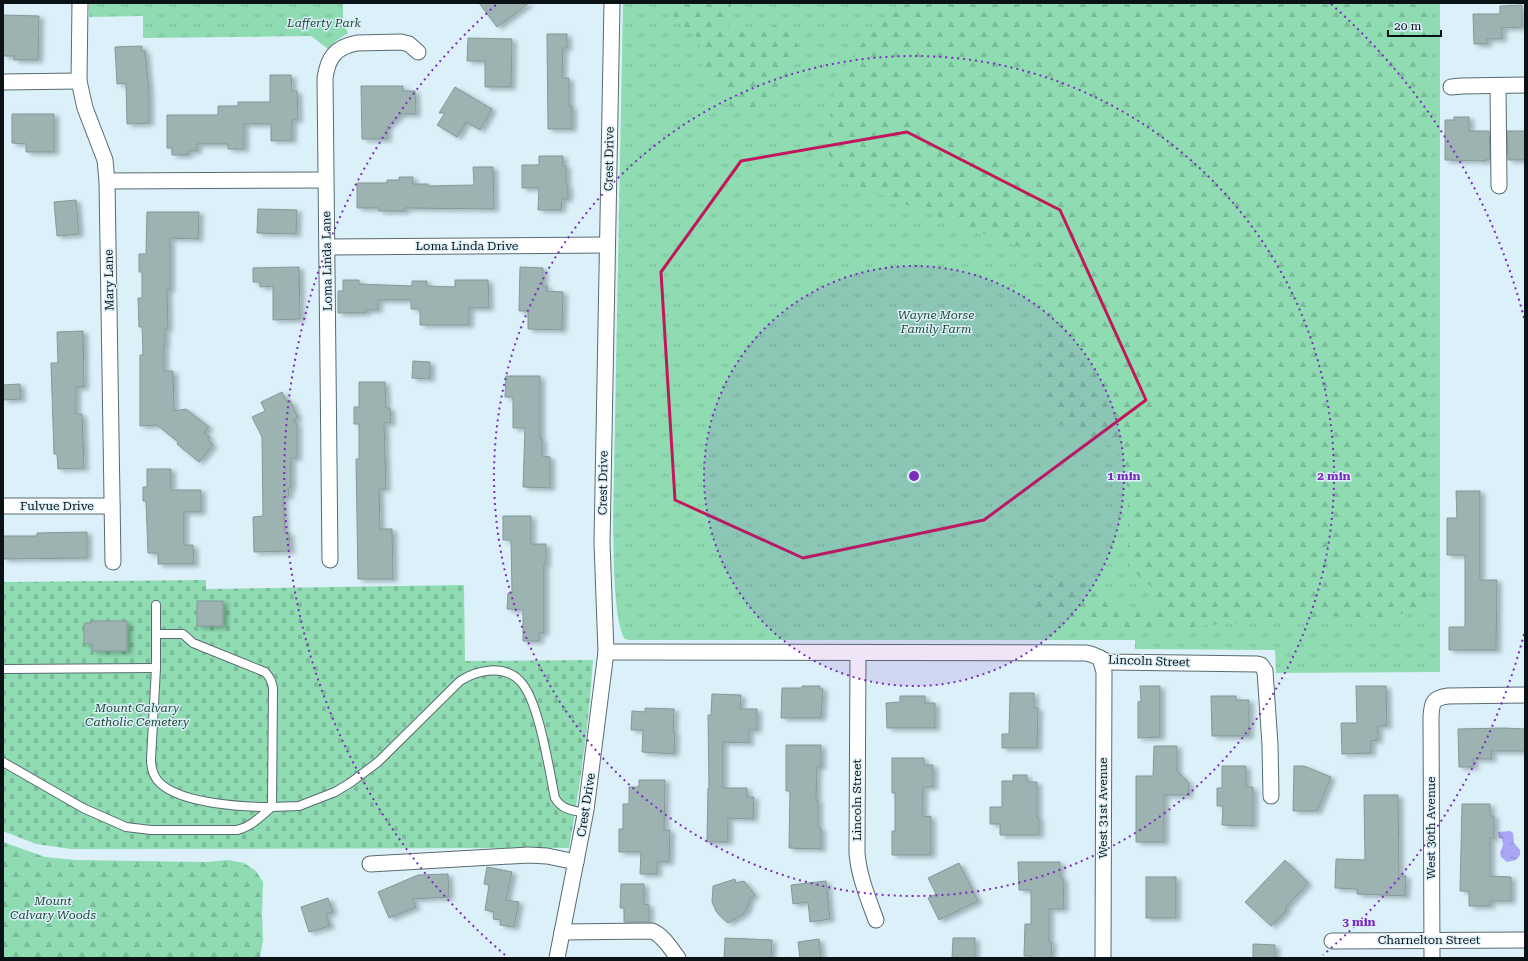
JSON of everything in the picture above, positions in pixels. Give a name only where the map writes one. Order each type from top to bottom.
[{"type":"street","name":"Mary Lane","points":[[80,3],[79,81],[85,108],[105,160],[107,181],[113,562]]},
{"type":"street","name":"Crest Drive","points":[[557,958],[586,813],[606,652],[602,543],[612,3]]},
{"type":"street","name":"Loma Linda Lane","points":[[330,560],[328,247],[325,180],[325,78],[328,63],[332,55],[343,47],[357,43],[400,42],[409,44],[418,52]]},
{"type":"street","points":[[3,82],[79,81]]},
{"type":"street","points":[[1451,87],[1525,85]]},
{"type":"street","points":[[1498,86],[1499,186]]},
{"type":"street","points":[[107,181],[325,180]]},
{"type":"street","name":"Loma Linda Drive","points":[[328,247],[607,245]]},
{"type":"street","name":"Fulvue Drive","points":[[3,506],[112,506]]},
{"type":"street","name":"Lincoln Street","points":[[606,652],[1086,653],[1094,654],[1109,662],[1257,664],[1261,665],[1265,671],[1270,745],[1271,796]]},
{"type":"street","name":"Lincoln Street","points":[[858,653],[858,870],[876,920]]},
{"type":"street","name":"West 31st Avenue","points":[[1100,658],[1104,672],[1103,958]]},
{"type":"street","name":"West 30th Avenue","points":[[1432,958],[1431,716],[1435,699],[1454,695],[1525,695]]},
{"type":"street","points":[[370,864],[528,855],[547,856],[576,862]]},
{"type":"street","points":[[562,932],[652,931],[657,933],[662,938],[678,958]]},
{"type":"street","name":"Charnelton Street","points":[[1332,941],[1525,940]]},
{"type":"lane","points":[[156,605],[156,668],[151,766],[156,779],[164,787],[172,791],[208,802],[241,807],[299,806],[335,792],[364,774],[460,681],[478,672],[498,671],[506,672],[521,681],[531,699],[539,723],[555,798],[558,803],[562,807],[586,813]]},
{"type":"lane","points":[[3,762],[83,808],[133,828],[151,830],[237,830],[245,829],[252,824],[272,807],[273,688],[271,679],[265,672],[193,643],[183,634],[156,634]]},
{"type":"lane","points":[[3,669],[156,668]]},
{"type":"highlighted area","points":[[907,132],[1060,210],[1146,400],[984,520],[803,558],[675,500],[661,272],[741,161]]},
{"type":"green space","name":"Lafferty Park","points":[[89,3],[343,3],[343,21],[348,33],[336,41],[328,49],[311,36],[143,38],[143,16],[89,17]]},
{"type":"green space","name":"Wayne Morse Family Farm","points":[[623,3],[1440,3],[1440,672],[1276,673],[1275,650],[1135,649],[1135,640],[625,639],[621,630],[616,601],[613,524]]},
{"type":"green space","points":[[668,3],[732,3],[727,16],[729,28],[743,31],[773,26],[781,27],[788,31],[796,42],[799,49],[799,55],[788,74],[762,104],[753,109],[737,109],[724,102],[721,90],[703,68],[697,38],[693,33],[678,23]]},
{"type":"green space","points":[[902,3],[1432,3],[1430,555],[1429,594],[1425,607],[1391,617],[1371,618],[1337,616],[1220,624],[1175,629],[1076,626],[1049,622],[1035,612],[1034,589],[1051,575],[1075,578],[1096,590],[1120,608],[1132,611],[1148,611],[1155,601],[1150,586],[1128,566],[1128,499],[1126,478],[1119,450],[1103,441],[1083,439],[1057,422],[1042,389],[1039,360],[1041,292],[1039,260],[1033,252],[859,187],[836,170],[827,150],[829,122],[840,74],[877,23]]},
{"type":"green space","name":"Mount Calvary Catholic Cemetery","points":[[206,580],[206,589],[464,585],[465,661],[593,660],[584,754],[569,848],[71,849],[36,844],[3,831],[3,582]]},
{"type":"green space","name":"Mount Calvary Woods","points":[[3,842],[45,857],[75,860],[207,862],[228,860],[244,863],[256,871],[263,882],[263,940],[260,957],[3,958]]},
{"type":"water","points":[[1510,831],[1513,833],[1514,843],[1520,850],[1520,855],[1516,860],[1507,862],[1501,857],[1500,853],[1503,845],[1502,839],[1499,838],[1498,832]]},
{"type":"building","points":[[479,3],[529,3],[497,27]]},
{"type":"building","points":[[1522,5],[1522,27],[1502,28],[1502,39],[1487,39],[1487,44],[1474,44],[1473,14],[1500,14],[1500,6]]},
{"type":"building","points":[[3,15],[39,16],[38,60],[14,60],[14,56],[3,56]]},
{"type":"building","points":[[547,34],[567,34],[567,48],[563,48],[562,78],[569,78],[569,106],[572,106],[572,129],[548,129]]},
{"type":"building","points":[[468,38],[512,39],[511,87],[485,87],[485,61],[467,61]]},
{"type":"building","points":[[142,46],[142,51],[145,51],[149,92],[149,123],[127,124],[126,83],[117,84],[115,47]]},
{"type":"building","points":[[270,75],[291,75],[292,91],[297,91],[298,120],[292,120],[292,140],[271,141],[271,124],[244,124],[244,149],[228,149],[228,144],[197,144],[197,151],[188,151],[188,155],[172,155],[172,148],[167,148],[167,115],[218,115],[218,106],[238,106],[238,102],[270,102]]},
{"type":"building","points":[[361,86],[403,86],[403,91],[415,91],[416,114],[401,114],[387,127],[387,139],[362,139]]},
{"type":"building","points":[[455,87],[492,109],[480,130],[466,122],[457,137],[437,125],[445,113],[439,113]]},
{"type":"building","points":[[12,114],[54,114],[54,152],[26,152],[26,144],[12,143]]},
{"type":"building","points":[[1454,117],[1469,117],[1469,131],[1489,131],[1490,159],[1486,159],[1486,161],[1445,160],[1445,120],[1454,120]]},
{"type":"building","points":[[1507,131],[1525,131],[1525,160],[1508,160]]},
{"type":"building","points":[[539,156],[563,156],[563,166],[566,166],[568,199],[562,199],[561,210],[538,210],[539,188],[522,188],[522,165],[539,165]]},
{"type":"building","points":[[473,167],[493,167],[494,209],[405,208],[405,211],[379,211],[379,208],[357,208],[357,183],[387,183],[387,180],[399,180],[399,177],[413,177],[413,184],[428,184],[428,186],[474,185]]},
{"type":"building","points":[[76,200],[79,234],[57,236],[54,202]]},
{"type":"building","points":[[258,209],[297,210],[296,234],[257,233]]},
{"type":"building","points":[[147,212],[199,212],[198,239],[170,238],[170,290],[167,290],[168,328],[165,329],[164,371],[173,371],[174,411],[186,409],[209,427],[204,433],[210,437],[208,440],[213,445],[199,462],[157,425],[140,426],[140,355],[143,355],[142,327],[139,327],[138,298],[142,298],[142,272],[139,272],[139,254],[146,254]]},
{"type":"building","points":[[299,267],[300,319],[273,320],[273,286],[260,287],[260,282],[253,282],[253,268]]},
{"type":"building","points":[[520,267],[543,268],[543,286],[547,286],[547,291],[563,292],[562,330],[528,329],[528,311],[519,311]]},
{"type":"building","points":[[343,280],[359,280],[359,284],[412,286],[412,281],[427,281],[427,286],[455,287],[455,280],[488,280],[489,308],[469,308],[469,325],[420,325],[420,309],[411,309],[411,300],[378,300],[378,310],[366,310],[366,313],[338,313],[338,291],[343,291]]},
{"type":"building","points":[[83,331],[84,387],[76,387],[76,414],[82,414],[84,468],[58,469],[57,454],[54,454],[51,363],[58,363],[57,332]]},
{"type":"building","points":[[413,361],[430,362],[430,379],[412,378]]},
{"type":"building","points":[[506,376],[540,376],[540,439],[542,439],[542,456],[550,457],[550,488],[523,487],[525,428],[513,428],[513,397],[505,397]]},
{"type":"building","points":[[359,382],[385,382],[386,408],[390,408],[391,423],[384,423],[386,489],[379,489],[380,529],[392,529],[393,579],[358,579],[356,459],[359,459],[359,424],[354,424],[354,407],[359,407]]},
{"type":"building","points":[[20,384],[21,399],[3,400],[3,385]]},
{"type":"building","points":[[282,392],[287,402],[290,400],[298,418],[294,420],[297,425],[297,458],[291,458],[291,488],[288,488],[289,496],[283,497],[285,533],[289,533],[290,551],[254,552],[253,517],[263,516],[262,437],[252,417],[265,411],[261,402]]},
{"type":"building","points":[[147,469],[171,469],[171,490],[201,490],[201,512],[184,512],[184,545],[193,545],[194,564],[158,564],[158,553],[148,553],[146,501],[143,501],[143,487],[147,487]]},
{"type":"building","points":[[1456,491],[1480,491],[1480,580],[1497,580],[1496,650],[1449,650],[1449,627],[1465,627],[1465,555],[1447,555],[1447,518],[1457,518]]},
{"type":"building","points":[[503,516],[531,516],[531,544],[546,544],[546,564],[544,564],[544,633],[539,633],[539,641],[523,641],[523,610],[507,609],[508,593],[512,593],[511,540],[503,540]]},
{"type":"building","points":[[87,532],[87,558],[3,559],[3,536],[37,536],[37,533]]},
{"type":"building","points":[[197,601],[223,601],[223,626],[197,626]]},
{"type":"building","points":[[91,621],[127,621],[127,651],[92,651],[92,644],[84,644],[84,623],[91,623]]},
{"type":"building","points":[[802,686],[820,686],[820,689],[823,689],[821,718],[781,718],[782,688],[802,688]]},
{"type":"building","points":[[1140,686],[1160,686],[1160,737],[1138,738],[1138,702],[1141,701]]},
{"type":"building","points":[[1356,686],[1386,686],[1387,726],[1378,726],[1378,740],[1371,741],[1371,753],[1342,754],[1341,723],[1357,723]]},
{"type":"building","points":[[1010,693],[1034,693],[1034,708],[1038,708],[1037,748],[1002,748],[1002,734],[1009,734]]},
{"type":"building","points":[[712,694],[741,695],[740,709],[757,709],[757,730],[749,730],[749,743],[723,742],[723,788],[747,788],[747,797],[754,797],[753,819],[728,818],[728,842],[707,842],[709,788],[708,715],[711,715]]},
{"type":"building","points":[[900,696],[925,696],[925,703],[935,703],[935,728],[887,728],[886,703],[900,702]]},
{"type":"building","points":[[1211,696],[1236,696],[1236,700],[1249,700],[1249,736],[1212,736]]},
{"type":"building","points":[[645,708],[674,709],[674,754],[642,752],[643,730],[631,730],[632,711],[645,712]]},
{"type":"building","points":[[1458,729],[1525,729],[1525,751],[1491,751],[1492,759],[1473,759],[1474,767],[1459,767]]},
{"type":"building","points":[[786,745],[821,745],[821,767],[817,767],[816,800],[818,800],[818,828],[821,828],[821,849],[789,848],[790,791],[786,791]]},
{"type":"building","points":[[1154,746],[1177,746],[1177,771],[1189,783],[1188,795],[1164,795],[1164,842],[1136,842],[1136,776],[1153,776]]},
{"type":"building","points":[[892,758],[924,758],[924,765],[933,765],[933,787],[923,787],[923,817],[931,816],[931,855],[892,855],[892,831],[895,831],[895,793],[892,793]]},
{"type":"building","points":[[1222,766],[1246,766],[1246,787],[1253,787],[1253,826],[1222,825],[1223,806],[1217,806],[1217,788],[1222,788]]},
{"type":"building","points":[[1294,766],[1304,766],[1331,777],[1317,811],[1293,811]]},
{"type":"building","points":[[1013,775],[1027,775],[1027,782],[1037,782],[1037,818],[1039,818],[1039,835],[1000,835],[1000,824],[990,824],[990,807],[1002,807],[1002,781],[1013,781]]},
{"type":"building","points":[[639,780],[665,780],[664,830],[670,830],[669,862],[657,862],[657,874],[640,874],[641,852],[619,852],[619,829],[623,829],[623,804],[629,804],[629,787],[639,787]]},
{"type":"building","points":[[1364,795],[1398,795],[1399,876],[1406,876],[1405,896],[1357,894],[1357,889],[1335,888],[1336,859],[1365,860]]},
{"type":"building","points":[[1462,804],[1490,804],[1490,816],[1494,816],[1494,838],[1490,838],[1490,876],[1511,877],[1511,901],[1490,901],[1490,906],[1469,906],[1469,891],[1460,891]]},
{"type":"building","points":[[1285,860],[1308,883],[1285,908],[1287,910],[1271,926],[1245,902]]},
{"type":"building","points":[[1018,862],[1060,862],[1060,878],[1063,878],[1064,909],[1049,909],[1049,942],[1052,942],[1051,958],[1031,958],[1031,956],[1024,956],[1025,924],[1031,924],[1031,890],[1019,890]]},
{"type":"building","points":[[959,863],[978,901],[939,920],[928,898],[936,894],[928,878]]},
{"type":"building","points":[[487,867],[512,872],[506,900],[519,902],[514,927],[500,925],[501,920],[493,919],[494,912],[485,910],[489,885],[484,884]]},
{"type":"building","points":[[448,874],[449,897],[412,899],[416,907],[389,918],[378,892],[418,875]]},
{"type":"building","points":[[1146,877],[1176,877],[1176,918],[1146,918]]},
{"type":"building","points":[[735,879],[736,883],[744,881],[755,895],[750,898],[747,909],[743,914],[728,923],[719,915],[712,902],[713,886]]},
{"type":"building","points":[[826,881],[830,919],[810,922],[808,902],[793,904],[791,885]]},
{"type":"building","points":[[621,884],[644,884],[644,904],[649,905],[649,922],[624,922],[624,908],[620,908]]},
{"type":"building","points":[[328,898],[333,912],[326,914],[330,926],[309,932],[301,907]]},
{"type":"building","points":[[725,938],[772,940],[771,958],[724,958]]},
{"type":"building","points":[[953,938],[975,938],[975,958],[952,958]]},
{"type":"building","points":[[819,939],[821,958],[800,958],[798,942]]},
{"type":"building","points":[[1253,944],[1275,945],[1275,958],[1253,958]]}]
